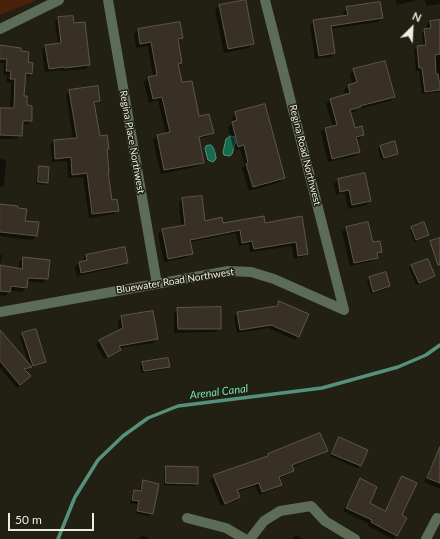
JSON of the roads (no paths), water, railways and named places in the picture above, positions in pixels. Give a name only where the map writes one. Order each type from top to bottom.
[{"type":"street","points":[[0,29],[59,0]]},
{"type":"street","name":"Regina Place Northwest","points":[[108,0],[157,284]]},
{"type":"street","name":"Regina Road Northwest","points":[[265,0],[344,310]]},
{"type":"street","name":"Bluewater Road Northwest","points":[[0,312],[228,271],[251,272],[274,279],[344,310]]},
{"type":"street","points":[[250,539],[264,521],[280,511],[312,506],[325,522],[355,539]]},
{"type":"street","points":[[187,518],[226,528],[245,539]]},
{"type":"street","points":[[426,539],[438,518]]},
{"type":"waterway","name":"Arenal Canal","points":[[58,539],[75,497],[98,460],[123,436],[148,418],[178,406],[322,388],[398,367],[426,355],[440,345]]}]
